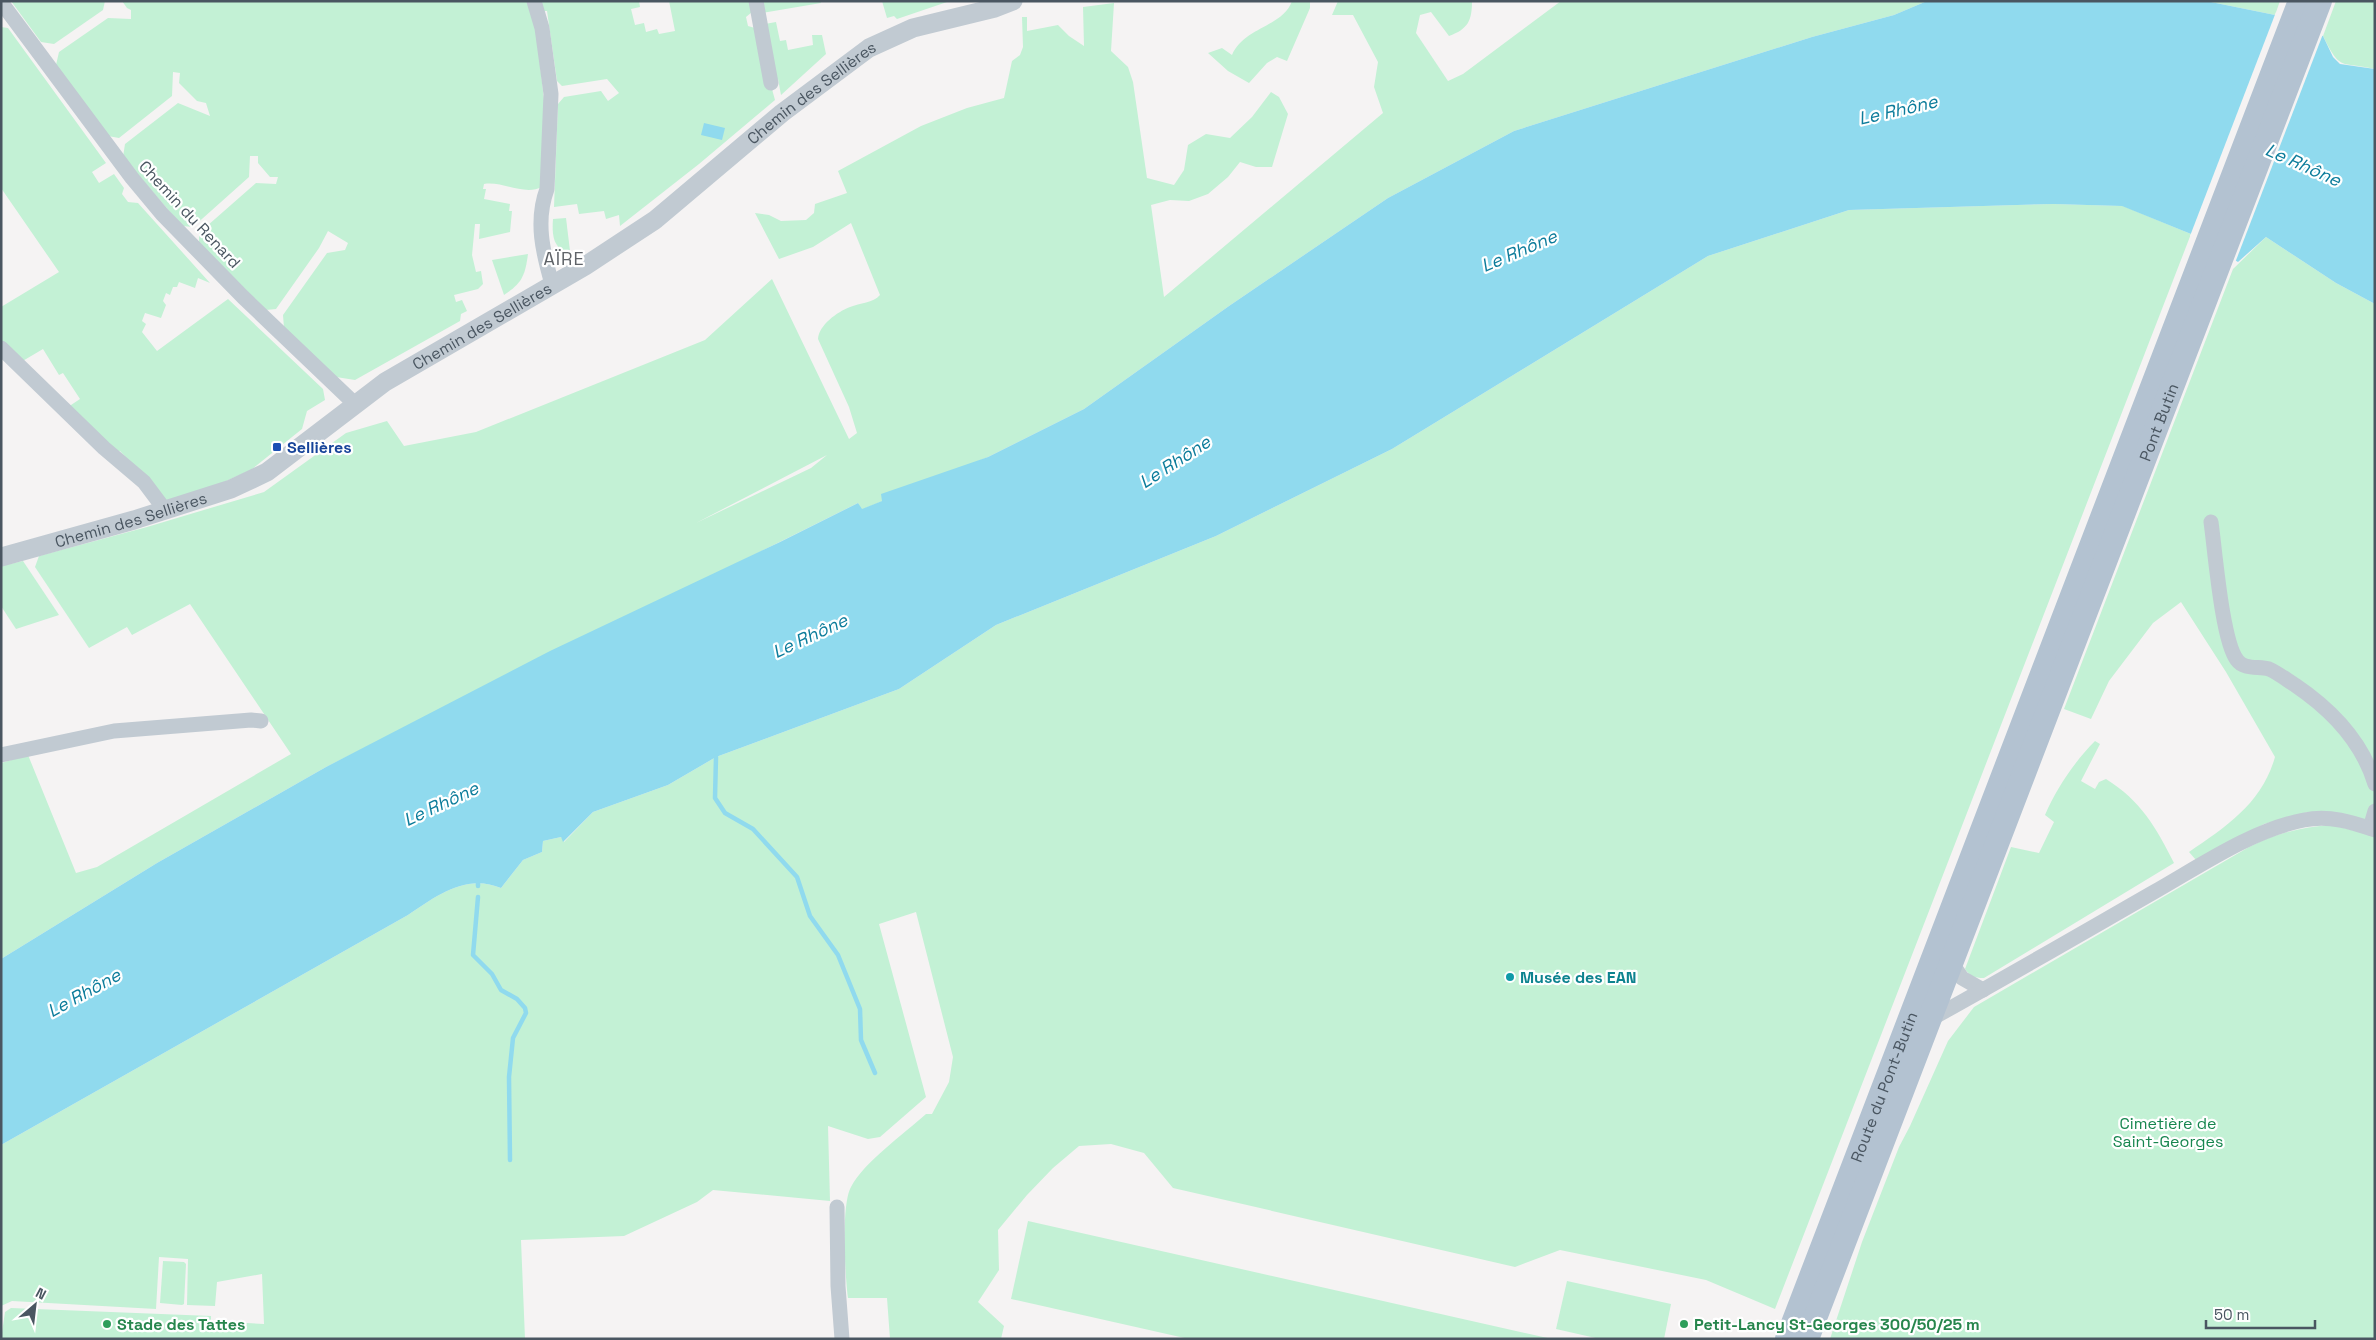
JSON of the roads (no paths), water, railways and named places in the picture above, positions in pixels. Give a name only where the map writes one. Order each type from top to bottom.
[{"type":"main road","name":"Pont Butin","points":[[1988,839],[2300,1]]},
{"type":"main road","name":"Pont Butin","points":[[1988,839],[2320,1]]},
{"type":"main road","name":"Route du Pont-Butin","points":[[1807,1339],[1951,962],[1988,839]]},
{"type":"main road","name":"Route du Pont-Butin","points":[[1787,1339],[1988,839]]},
{"type":"street","points":[[534,1],[542,28],[551,94],[547,189],[544,197],[540,244],[552,284]]},
{"type":"street","points":[[756,1],[771,83]]},
{"type":"street","name":"Chemin des Sellières","points":[[1,557],[231,489],[267,472],[385,382],[585,266],[655,220],[782,113],[855,57],[898,33],[965,8],[995,8],[1013,1]]},
{"type":"street","name":"Chemin du Renard","points":[[4,12],[162,214],[243,297],[356,405]]},
{"type":"street","points":[[1,348],[104,448],[144,482],[165,510]]},
{"type":"street","points":[[2211,522],[2228,638],[2235,659],[2247,666],[2275,672],[2328,709],[2354,740],[2375,784]]},
{"type":"street","points":[[1,755],[114,731],[251,720],[261,721]]},
{"type":"street","points":[[2372,829],[2375,812]]},
{"type":"street","name":"Route du Pont-Butin","points":[[1929,1020],[2195,869],[2267,831],[2304,820],[2326,818],[2346,820],[2372,829]]},
{"type":"street","points":[[1951,962],[1962,978],[1984,990]]},
{"type":"street","points":[[837,1207],[838,1286],[842,1339]]},
{"type":"water","name":"Le Rhône","points":[[1927,1],[2206,1],[2275,15],[2323,36],[2333,57],[2340,64],[2375,69],[2375,304],[2336,283],[2266,237],[2238,262],[2191,234],[2122,206],[2053,204],[1849,210],[1708,256],[1392,449],[1216,536],[996,625],[899,689],[716,757],[668,785],[593,812],[563,842],[561,837],[543,841],[542,852],[523,860],[501,888],[476,883],[464,885],[441,894],[408,915],[1,1145],[1,959],[157,863],[326,767],[550,651],[858,503],[862,509],[882,501],[881,494],[988,457],[1084,409],[1229,306],[1388,198],[1514,131],[1812,37],[1894,15]]},
{"type":"water","points":[[704,123],[725,128],[722,140],[701,135]]},
{"type":"waterway","points":[[716,757],[715,798],[725,813],[753,829],[797,877],[810,916],[838,955],[860,1009],[861,1040],[875,1073]]},
{"type":"waterway","points":[[478,897],[473,955],[492,974],[501,990],[517,999],[525,1008],[526,1013],[513,1038],[509,1077],[510,1160]]},
{"type":"place","name":"Sellières","points":[[277,447]]},
{"type":"place","name":"Musée des EAN","points":[[1510,977]]},
{"type":"place","name":"Stade des Tattes","points":[[107,1324]]},
{"type":"place","name":"Petit-Lancy St-Georges 300/50/25 m","points":[[1684,1324]]},
{"type":"district","name":"AÏRE","points":[[564,259]]},
{"type":"park label","name":"Cimetière de Saint-Georges","points":[[2168,1132]]}]
